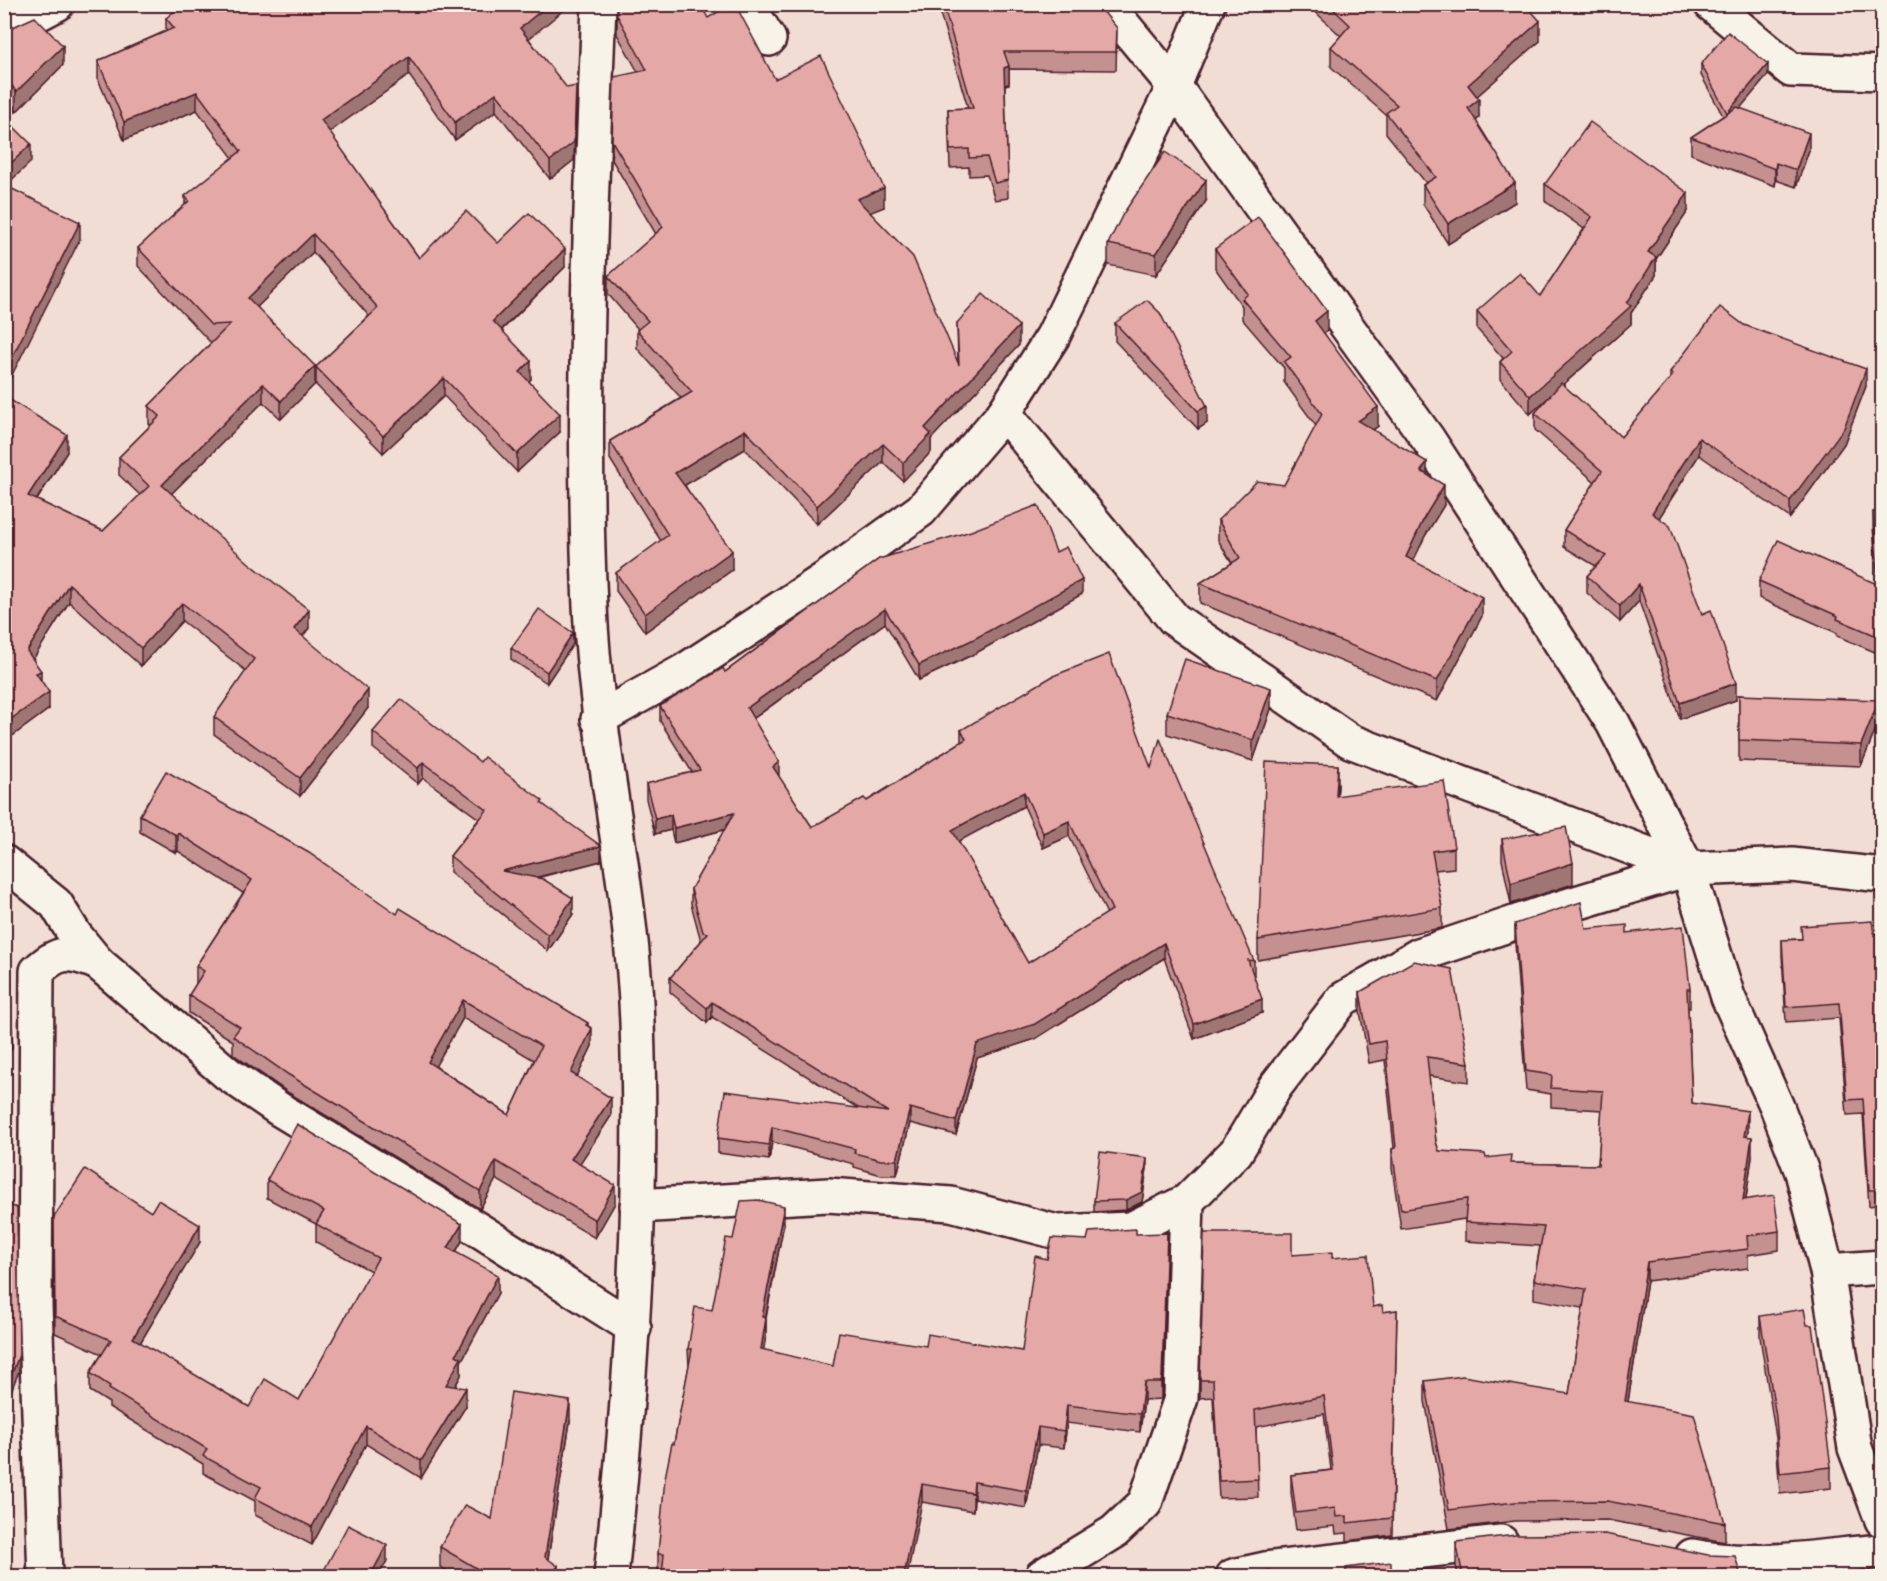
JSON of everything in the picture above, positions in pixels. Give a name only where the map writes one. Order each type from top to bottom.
[{"type":"street","points":[[4,32],[57,4]]},
{"type":"street","points":[[599,4],[586,354],[590,602],[598,719],[621,859],[637,1022],[637,1206],[634,1328],[611,1576]]},
{"type":"street","points":[[747,4],[769,39]]},
{"type":"street","points":[[1106,4],[1174,86],[1428,439],[1524,583],[1613,723],[1688,869],[1728,997],[1777,1107],[1802,1172],[1827,1271],[1855,1448],[1882,1520]]},
{"type":"street","points":[[598,719],[684,671],[828,577],[921,510],[1004,413],[1053,336],[1174,86],[1208,4]]},
{"type":"street","points":[[1711,4],[1791,70],[1882,73]]},
{"type":"street","points":[[1004,413],[1174,619],[1350,741],[1688,869]]},
{"type":"street","points":[[4,862],[56,903],[75,935],[98,963],[228,1074],[279,1109],[479,1230],[634,1328]]},
{"type":"street","points":[[637,1206],[828,1195],[951,1204],[1057,1232],[1131,1229],[1187,1202],[1236,1152],[1275,1087],[1343,999],[1419,955],[1553,910],[1688,869],[1792,865],[1882,875]]},
{"type":"street","points":[[45,1576],[35,1305],[37,971],[51,957],[74,954],[98,963]]},
{"type":"street","points":[[1042,1576],[1114,1532],[1145,1503],[1181,1398],[1187,1202]]},
{"type":"street","points":[[1827,1271],[1882,1267]]},
{"type":"street","points":[[1233,1576],[1266,1569],[1527,1540]]},
{"type":"street","points":[[1666,1551],[1712,1560],[1749,1562],[1882,1551]]},
{"type":"building","points":[[183,4],[549,4],[520,28],[567,88],[576,86],[574,142],[550,161],[496,93],[455,122],[409,57],[321,120],[419,258],[466,211],[498,243],[529,213],[565,249],[493,321],[531,361],[520,372],[560,414],[517,454],[444,378],[383,436],[316,367],[378,308],[313,234],[248,298],[315,366],[281,401],[263,384],[162,485],[249,563],[309,610],[294,629],[368,690],[300,778],[214,717],[254,659],[182,603],[141,648],[69,584],[27,651],[41,671],[36,673],[49,692],[4,724],[4,396],[67,435],[28,496],[103,531],[149,486],[119,457],[160,416],[149,406],[230,324],[211,325],[138,248],[189,201],[185,196],[241,151],[197,92],[124,122],[98,61],[174,28],[166,18]]},
{"type":"building","points":[[617,4],[700,4],[708,18],[731,4],[735,4],[775,79],[821,56],[884,188],[857,199],[913,257],[959,365],[957,323],[983,294],[1019,326],[925,428],[931,434],[903,463],[883,444],[817,506],[745,430],[675,473],[732,551],[645,614],[616,573],[668,535],[610,441],[692,392],[637,330],[648,321],[608,276],[663,227],[612,141],[614,77],[647,70],[617,15]]},
{"type":"building","points":[[943,4],[991,4],[992,8],[1097,4],[1117,28],[1116,52],[1004,52],[1009,66],[1004,68],[1008,180],[995,183],[987,157],[969,158],[969,149],[950,150],[948,109],[973,108]]},
{"type":"building","points":[[1328,4],[1525,4],[1540,21],[1468,85],[1479,99],[1468,108],[1515,183],[1448,224],[1423,185],[1436,177],[1386,113],[1397,105],[1331,47],[1350,25]]},
{"type":"building","points":[[35,17],[63,46],[16,92],[4,73],[4,31]]},
{"type":"building","points":[[1728,32],[1768,64],[1727,113],[1701,64]]},
{"type":"building","points":[[1737,107],[1809,133],[1796,170],[1776,163],[1775,169],[1691,137]]},
{"type":"building","points":[[4,117],[31,144],[4,170]]},
{"type":"building","points":[[1590,122],[1688,193],[1648,252],[1656,257],[1627,303],[1631,306],[1530,396],[1500,362],[1512,351],[1477,311],[1520,273],[1540,296],[1592,217],[1545,184]]},
{"type":"building","points":[[1165,152],[1206,180],[1156,254],[1108,244],[1123,214]]},
{"type":"building","points":[[4,185],[80,222],[4,373]]},
{"type":"building","points":[[1258,217],[1327,311],[1315,321],[1378,407],[1358,421],[1427,462],[1421,471],[1444,485],[1425,516],[1406,557],[1482,597],[1437,681],[1200,583],[1240,558],[1218,520],[1257,481],[1284,485],[1322,414],[1284,362],[1291,357],[1242,299],[1248,294],[1215,249]]},
{"type":"building","points":[[1147,300],[1160,313],[1207,406],[1198,411],[1115,323]]},
{"type":"building","points":[[1720,307],[1744,325],[1866,369],[1844,428],[1790,501],[1699,438],[1652,513],[1670,526],[1702,614],[1711,610],[1736,683],[1680,703],[1639,584],[1620,606],[1587,576],[1606,556],[1564,530],[1602,471],[1535,413],[1561,383],[1621,437],[1673,375],[1670,372]]},
{"type":"building","points":[[1038,505],[1056,552],[1066,547],[1082,580],[974,639],[919,665],[885,609],[747,708],[779,762],[773,767],[812,827],[864,798],[867,801],[966,739],[961,730],[1053,676],[1109,654],[1151,768],[1160,739],[1254,961],[1248,960],[1262,999],[1194,1024],[1164,943],[1035,1024],[977,1044],[956,1121],[910,1108],[897,1160],[881,1160],[854,1153],[855,1149],[772,1127],[769,1145],[718,1138],[725,1091],[888,1112],[712,1002],[707,1008],[670,978],[708,933],[703,932],[691,889],[734,813],[674,828],[671,815],[655,819],[646,784],[700,770],[660,706],[723,668],[725,672],[879,559],[971,531]],"holes":[[[1024,792],[1043,833],[1069,821],[1112,910],[1028,963],[952,830]]]},
{"type":"building","points":[[1882,511],[1882,638],[1759,581],[1778,540],[1879,585],[1873,512]]},
{"type":"building","points":[[539,609],[573,633],[547,672],[511,648]]},
{"type":"building","points":[[1185,659],[1271,688],[1253,740],[1167,713]]},
{"type":"building","points":[[1739,695],[1879,700],[1861,745],[1739,740]]},
{"type":"building","points":[[401,699],[480,762],[484,757],[543,801],[541,803],[601,846],[502,871],[543,879],[573,898],[548,935],[450,856],[487,810],[423,762],[418,768],[373,732]]},
{"type":"building","points":[[1266,762],[1338,765],[1336,796],[1444,781],[1454,848],[1432,851],[1442,908],[1258,940]]},
{"type":"building","points":[[166,771],[309,853],[397,914],[400,908],[588,1023],[586,1025],[592,1028],[571,1073],[611,1098],[571,1159],[615,1185],[595,1220],[496,1161],[480,1191],[289,1075],[233,1036],[240,1027],[189,995],[204,971],[196,966],[252,880],[178,833],[176,835],[140,815]],"holes":[[[463,1000],[541,1046],[509,1115],[428,1062]]]},
{"type":"building","points":[[1882,808],[1882,842],[1879,841]]},
{"type":"building","points":[[1566,827],[1573,863],[1511,883],[1502,839]]},
{"type":"building","points":[[1581,902],[1586,929],[1627,925],[1627,933],[1683,926],[1690,989],[1687,989],[1692,1103],[1748,1111],[1744,1136],[1752,1137],[1743,1200],[1774,1195],[1779,1231],[1747,1236],[1748,1249],[1647,1262],[1625,1401],[1694,1414],[1725,1523],[1607,1501],[1515,1502],[1449,1510],[1425,1381],[1463,1376],[1569,1394],[1586,1289],[1534,1280],[1544,1227],[1465,1222],[1467,1199],[1401,1210],[1392,1149],[1396,1148],[1385,1041],[1369,1044],[1360,992],[1414,961],[1452,969],[1469,1063],[1427,1057],[1436,1142],[1439,1151],[1485,1154],[1486,1158],[1511,1155],[1510,1163],[1598,1165],[1603,1091],[1551,1088],[1552,1075],[1526,1071],[1515,924]]},
{"type":"building","points":[[1872,921],[1874,934],[1882,933],[1882,1234],[1879,1233],[1875,1190],[1869,1190],[1863,1099],[1847,1100],[1839,1003],[1786,1007],[1782,940],[1802,939],[1801,926]]},
{"type":"building","points":[[4,1024],[12,1030],[4,1040]]},
{"type":"building","points":[[297,1124],[462,1224],[448,1248],[498,1275],[456,1355],[461,1358],[446,1385],[466,1388],[421,1461],[366,1426],[312,1527],[255,1498],[261,1487],[203,1456],[207,1449],[109,1389],[110,1386],[90,1373],[111,1340],[55,1316],[54,1217],[85,1169],[151,1212],[158,1200],[200,1225],[133,1338],[249,1407],[265,1379],[299,1400],[378,1258],[316,1224],[324,1211],[267,1180]]},
{"type":"building","points":[[1100,1152],[1147,1158],[1142,1192],[1126,1200],[1094,1201]]},
{"type":"building","points":[[758,1200],[784,1206],[762,1317],[766,1318],[761,1349],[833,1366],[839,1332],[926,1346],[928,1334],[1022,1351],[1035,1256],[1047,1259],[1052,1238],[1087,1240],[1089,1232],[1136,1229],[1136,1234],[1167,1233],[1161,1382],[1144,1382],[1140,1414],[1067,1405],[1064,1431],[1038,1427],[1026,1491],[974,1482],[973,1493],[922,1484],[904,1576],[662,1576],[664,1554],[658,1554],[665,1478],[672,1443],[674,1444],[692,1349],[688,1349],[695,1307],[712,1310],[726,1238],[733,1239],[741,1201]]},
{"type":"building","points":[[4,1203],[17,1208],[19,1355],[4,1394]]},
{"type":"building","points":[[1204,1233],[1292,1233],[1292,1255],[1332,1252],[1332,1258],[1368,1255],[1373,1307],[1382,1305],[1383,1312],[1397,1310],[1392,1518],[1347,1523],[1347,1516],[1336,1517],[1335,1508],[1296,1513],[1291,1475],[1333,1470],[1324,1396],[1255,1410],[1258,1479],[1219,1481],[1213,1380],[1200,1380]]},
{"type":"building","points":[[1804,1309],[1807,1325],[1812,1325],[1831,1467],[1780,1473],[1776,1417],[1760,1316]]},
{"type":"building","points":[[511,1392],[570,1401],[545,1557],[558,1566],[551,1576],[487,1576],[440,1547],[465,1505],[492,1519]]},
{"type":"building","points":[[348,1525],[387,1545],[370,1576],[321,1576]]},
{"type":"building","points":[[1605,1534],[1708,1555],[1735,1556],[1741,1576],[1463,1576],[1456,1542],[1516,1535]]},
{"type":"building","points":[[1391,1562],[1391,1576],[1346,1576],[1346,1568]]},
{"type":"building","points":[[1270,1570],[1272,1576],[1239,1576]]}]
